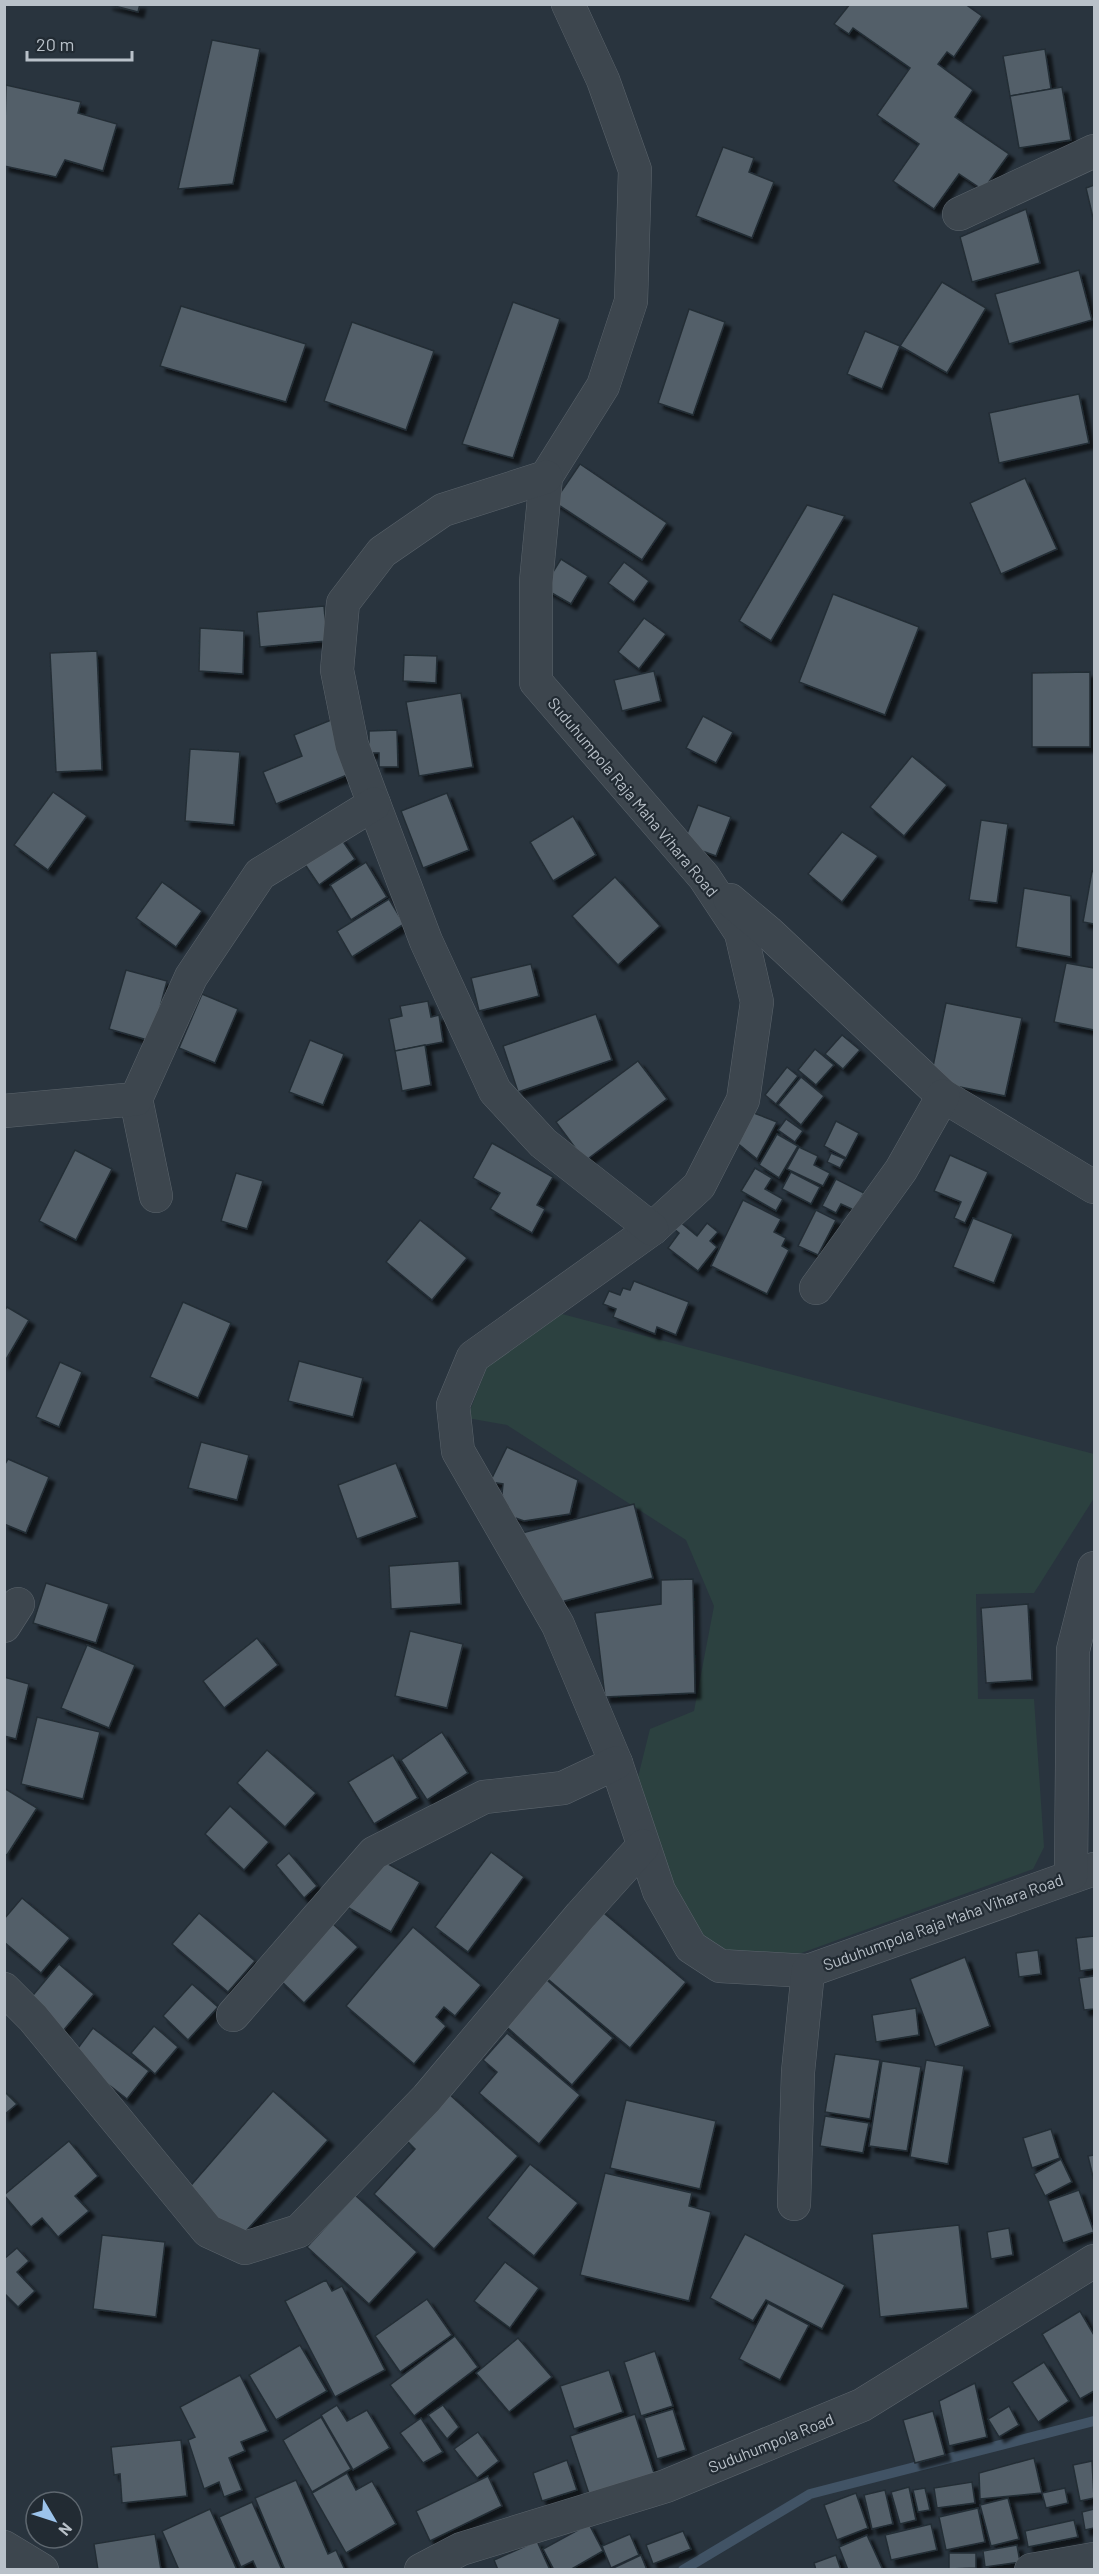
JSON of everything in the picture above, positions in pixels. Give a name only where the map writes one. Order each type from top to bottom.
[{"type":"street","name":"Suduhumpola Raja Maha Vihara Road","points":[[568,4],[603,80],[635,170],[631,301],[603,386],[546,477],[536,582],[536,682],[704,877],[741,933],[757,1002],[743,1100],[699,1186],[652,1229],[473,1357],[453,1405],[459,1451],[558,1625],[616,1763],[659,1891],[691,1947],[720,1966],[808,1971],[1083,1872]]},
{"type":"street","points":[[959,214],[1095,151]]},
{"type":"street","points":[[546,477],[443,510],[382,552],[343,603],[337,670],[352,745],[374,804],[426,941],[495,1091],[543,1143],[652,1229]]},
{"type":"street","points":[[156,1196],[136,1099],[191,976],[260,874],[374,804]]},
{"type":"street","points":[[704,877],[768,932],[943,1096],[1095,1187]]},
{"type":"street","points":[[816,1288],[901,1170],[943,1096]]},
{"type":"street","points":[[4,1111],[136,1099]]},
{"type":"street","points":[[1083,1872],[1073,1650],[1095,1568]]},
{"type":"street","points":[[233,2015],[374,1853],[484,1797],[563,1788],[616,1763]]},
{"type":"street","points":[[4,1989],[33,2018],[208,2231],[245,2248],[299,2231],[427,2098],[580,1915],[643,1846]]},
{"type":"street","points":[[794,2205],[798,2072],[808,1971]]},
{"type":"street","name":"Suduhumpola Road","points":[[421,2570],[461,2549],[666,2486],[862,2405],[1095,2261]]},
{"type":"street","points":[[4,2547],[42,2570]]},
{"type":"street","points":[[1031,2570],[1095,2559]]},
{"type":"green space","points":[[562,1314],[1094,1454],[1094,1498],[1034,1593],[976,1594],[978,1699],[1034,1699],[1044,1847],[1033,1869],[771,1964],[716,1958],[681,1926],[638,1777],[650,1729],[694,1711],[714,1606],[686,1540],[507,1425],[467,1418],[496,1344]]},
{"type":"building","points":[[107,4],[140,4],[138,12]]},
{"type":"building","points":[[850,4],[965,4],[982,16],[954,57],[947,52],[938,64],[973,90],[955,117],[1009,154],[983,190],[959,174],[934,209],[893,181],[919,144],[877,115],[910,68],[853,28],[849,34],[834,24]]},
{"type":"building","points":[[212,40],[260,49],[233,184],[178,189]]},
{"type":"building","points":[[1045,49],[1051,89],[1010,96],[1003,56]]},
{"type":"building","points":[[6,85],[81,102],[78,113],[117,124],[103,171],[65,160],[56,177],[4,166]]},
{"type":"building","points":[[1062,87],[1071,140],[1019,148],[1010,96]]},
{"type":"building","points":[[723,147],[754,158],[749,172],[774,182],[752,238],[696,216]]},
{"type":"building","points":[[1094,185],[1094,222],[1086,188]]},
{"type":"building","points":[[1026,209],[1040,263],[972,282],[960,237]]},
{"type":"building","points":[[1079,270],[1092,320],[1009,344],[995,294]]},
{"type":"building","points":[[942,282],[986,308],[947,373],[900,346]]},
{"type":"building","points":[[513,302],[560,319],[513,458],[462,444]]},
{"type":"building","points":[[181,306],[306,344],[286,402],[160,366]]},
{"type":"building","points":[[689,309],[725,322],[693,415],[658,403]]},
{"type":"building","points":[[352,322],[434,351],[406,430],[324,401]]},
{"type":"building","points":[[865,331],[900,346],[882,389],[847,374]]},
{"type":"building","points":[[1079,394],[1089,443],[999,463],[989,413]]},
{"type":"building","points":[[580,464],[667,523],[642,560],[554,502]]},
{"type":"building","points":[[1025,478],[1057,549],[1001,574],[970,503]]},
{"type":"building","points":[[807,505],[845,516],[771,641],[739,621]]},
{"type":"building","points":[[561,559],[588,576],[571,604],[543,588]]},
{"type":"building","points":[[624,562],[649,581],[634,602],[608,583]]},
{"type":"building","points":[[833,594],[919,627],[885,715],[799,682]]},
{"type":"building","points":[[324,606],[327,641],[260,647],[257,612]]},
{"type":"building","points":[[644,618],[666,634],[639,669],[618,652]]},
{"type":"building","points":[[200,628],[244,631],[243,674],[199,671]]},
{"type":"building","points":[[97,651],[102,770],[56,772],[50,653]]},
{"type":"building","points":[[404,655],[437,656],[436,683],[403,681]]},
{"type":"building","points":[[654,671],[661,701],[622,711],[614,680]]},
{"type":"building","points":[[1090,672],[1090,747],[1032,747],[1032,673]]},
{"type":"building","points":[[461,693],[473,767],[419,776],[406,702]]},
{"type":"building","points":[[703,716],[733,732],[716,763],[686,748]]},
{"type":"building","points":[[331,720],[352,773],[276,804],[263,772],[302,756],[294,735]]},
{"type":"building","points":[[397,730],[398,767],[379,767],[379,753],[369,753],[369,731]]},
{"type":"building","points":[[190,749],[240,752],[234,825],[185,821]]},
{"type":"building","points":[[912,756],[947,785],[904,836],[870,807]]},
{"type":"building","points":[[53,792],[87,816],[48,870],[14,845]]},
{"type":"building","points":[[447,793],[469,850],[423,868],[401,811]]},
{"type":"building","points":[[698,805],[731,817],[716,856],[683,844]]},
{"type":"building","points":[[573,816],[596,855],[553,881],[530,842]]},
{"type":"building","points":[[981,820],[1008,824],[997,903],[969,900]]},
{"type":"building","points":[[842,832],[878,856],[842,902],[808,874]]},
{"type":"building","points":[[340,837],[355,859],[319,885],[304,863]]},
{"type":"building","points":[[366,862],[387,897],[351,920],[330,885]]},
{"type":"building","points":[[1092,871],[1094,872],[1094,924],[1083,922]]},
{"type":"building","points":[[615,877],[660,926],[618,965],[572,916]]},
{"type":"building","points":[[162,882],[202,911],[176,947],[136,918]]},
{"type":"building","points":[[1024,888],[1071,896],[1071,957],[1016,947]]},
{"type":"building","points":[[389,899],[404,924],[352,957],[337,931]]},
{"type":"building","points":[[1066,963],[1094,968],[1094,1030],[1054,1022]]},
{"type":"building","points":[[531,964],[539,996],[479,1011],[471,978]]},
{"type":"building","points":[[126,970],[167,981],[151,1041],[109,1029]]},
{"type":"building","points":[[202,994],[238,1009],[215,1063],[179,1048]]},
{"type":"building","points":[[428,1001],[431,1017],[439,1015],[443,1042],[395,1051],[389,1019],[402,1016],[400,1006]]},
{"type":"building","points":[[946,1003],[1022,1018],[1005,1096],[930,1081]]},
{"type":"building","points":[[596,1014],[612,1060],[518,1092],[503,1046]]},
{"type":"building","points":[[842,1035],[860,1050],[843,1069],[825,1054]]},
{"type":"building","points":[[310,1040],[344,1054],[323,1105],[289,1092]]},
{"type":"building","points":[[425,1045],[431,1085],[402,1091],[395,1051]]},
{"type":"building","points":[[815,1049],[834,1065],[816,1085],[798,1070]]},
{"type":"building","points":[[638,1061],[667,1099],[585,1161],[556,1122]]},
{"type":"building","points":[[787,1067],[798,1076],[776,1104],[765,1095]]},
{"type":"building","points":[[801,1077],[824,1096],[801,1125],[778,1105]]},
{"type":"building","points":[[754,1113],[777,1122],[757,1159],[736,1142]]},
{"type":"building","points":[[786,1119],[803,1131],[795,1142],[778,1130]]},
{"type":"building","points":[[836,1121],[859,1133],[846,1158],[824,1146]]},
{"type":"building","points":[[777,1134],[798,1146],[779,1178],[759,1165]]},
{"type":"building","points":[[492,1143],[553,1177],[537,1205],[545,1209],[532,1233],[490,1209],[500,1193],[473,1178]]},
{"type":"building","points":[[799,1147],[818,1156],[814,1165],[830,1173],[823,1186],[787,1169]]},
{"type":"building","points":[[75,1150],[112,1169],[76,1240],[39,1221]]},
{"type":"building","points":[[831,1153],[845,1159],[840,1168],[827,1162]]},
{"type":"building","points":[[950,1155],[988,1172],[965,1223],[954,1218],[961,1202],[934,1191]]},
{"type":"building","points":[[755,1168],[772,1178],[765,1189],[783,1199],[776,1211],[741,1191]]},
{"type":"building","points":[[791,1172],[820,1187],[811,1204],[782,1189]]},
{"type":"building","points":[[236,1173],[263,1181],[247,1229],[221,1221]]},
{"type":"building","points":[[836,1179],[864,1193],[854,1210],[841,1204],[836,1213],[822,1206]]},
{"type":"building","points":[[743,1200],[781,1219],[774,1232],[786,1238],[782,1246],[789,1250],[767,1294],[711,1266]]},
{"type":"building","points":[[816,1210],[836,1220],[818,1255],[798,1246]]},
{"type":"building","points":[[973,1218],[1013,1234],[994,1283],[953,1267]]},
{"type":"building","points":[[420,1220],[467,1258],[432,1300],[386,1262]]},
{"type":"building","points":[[679,1221],[697,1236],[707,1223],[718,1232],[710,1241],[717,1247],[698,1271],[668,1248],[679,1233],[673,1228]]},
{"type":"building","points":[[634,1281],[689,1302],[676,1335],[657,1327],[655,1334],[613,1317],[616,1309],[603,1304],[609,1291],[620,1295],[623,1288],[630,1290]]},
{"type":"building","points":[[183,1302],[231,1323],[198,1398],[150,1377]]},
{"type":"building","points":[[7,1307],[29,1320],[4,1363],[4,1311]]},
{"type":"building","points":[[299,1361],[363,1378],[353,1417],[288,1401]]},
{"type":"building","points":[[60,1362],[82,1372],[59,1427],[36,1417]]},
{"type":"building","points":[[201,1442],[249,1455],[237,1500],[188,1488]]},
{"type":"building","points":[[507,1447],[578,1480],[570,1514],[524,1521],[507,1515],[502,1494],[503,1484],[490,1482]]},
{"type":"building","points":[[8,1459],[49,1477],[26,1533],[4,1524],[4,1466]]},
{"type":"building","points":[[396,1463],[417,1517],[357,1539],[338,1485]]},
{"type":"building","points":[[634,1504],[653,1578],[553,1604],[518,1534]]},
{"type":"building","points":[[459,1561],[461,1604],[391,1609],[389,1566]]},
{"type":"building","points":[[693,1579],[695,1693],[605,1697],[595,1613],[661,1604],[661,1580]]},
{"type":"building","points":[[46,1583],[109,1604],[96,1643],[33,1623]]},
{"type":"building","points":[[1028,1604],[1032,1680],[986,1683],[981,1608]]},
{"type":"building","points":[[410,1631],[463,1644],[447,1708],[395,1696]]},
{"type":"building","points":[[257,1638],[278,1665],[224,1708],[203,1681]]},
{"type":"building","points":[[87,1645],[135,1665],[109,1728],[61,1708]]},
{"type":"building","points":[[4,1677],[29,1684],[16,1739],[4,1736]]},
{"type":"building","points":[[37,1717],[100,1732],[83,1799],[21,1784]]},
{"type":"building","points":[[442,1732],[468,1773],[427,1800],[401,1760]]},
{"type":"building","points":[[267,1750],[316,1793],[285,1827],[237,1783]]},
{"type":"building","points":[[393,1755],[418,1798],[374,1824],[348,1782]]},
{"type":"building","points":[[4,1788],[37,1808],[7,1855],[4,1854]]},
{"type":"building","points":[[230,1806],[269,1842],[244,1870],[205,1834]]},
{"type":"building","points":[[491,1852],[524,1877],[468,1952],[435,1927]]},
{"type":"building","points":[[289,1853],[317,1886],[304,1898],[276,1865]]},
{"type":"building","points":[[376,1857],[420,1882],[391,1932],[347,1907]]},
{"type":"building","points":[[22,1898],[70,1938],[41,1973],[4,1942],[4,1919]]},
{"type":"building","points":[[593,1904],[686,1982],[630,2048],[537,1970]]},
{"type":"building","points":[[199,1913],[255,1961],[228,1992],[172,1944]]},
{"type":"building","points":[[333,1924],[358,1947],[304,2003],[280,1980]]},
{"type":"building","points":[[413,1927],[481,1985],[455,2016],[444,2007],[436,2017],[446,2026],[414,2064],[346,2006]]},
{"type":"building","points":[[1094,1936],[1094,1969],[1080,1971],[1076,1938]]},
{"type":"building","points":[[1038,1950],[1041,1974],[1019,1977],[1016,1953]]},
{"type":"building","points":[[965,1957],[990,2026],[935,2047],[910,1979]]},
{"type":"building","points":[[59,1964],[94,1994],[57,2038],[24,2006]]},
{"type":"building","points":[[540,1974],[613,2038],[572,2085],[500,2021]]},
{"type":"building","points":[[1094,1976],[1094,2009],[1084,2010],[1079,1978]]},
{"type":"building","points":[[192,1984],[218,2007],[188,2040],[163,2016]]},
{"type":"building","points":[[916,2008],[919,2035],[876,2042],[872,2015]]},
{"type":"building","points":[[154,2026],[178,2047],[155,2074],[131,2053]]},
{"type":"building","points":[[93,2028],[149,2071],[127,2099],[72,2056]]},
{"type":"building","points":[[507,2033],[580,2095],[539,2144],[479,2093],[497,2072],[483,2060]]},
{"type":"building","points":[[835,2054],[880,2060],[870,2119],[825,2112]]},
{"type":"building","points":[[926,2060],[964,2066],[948,2164],[910,2157]]},
{"type":"building","points":[[882,2061],[921,2067],[907,2151],[869,2146]]},
{"type":"building","points":[[4,2091],[17,2104],[4,2115]]},
{"type":"building","points":[[273,2091],[328,2140],[238,2240],[186,2191]]},
{"type":"building","points":[[449,2094],[518,2156],[434,2249],[374,2194],[415,2149],[407,2141]]},
{"type":"building","points":[[626,2100],[716,2121],[700,2189],[610,2168]]},
{"type":"building","points":[[825,2116],[869,2123],[863,2153],[820,2146]]},
{"type":"building","points":[[1051,2129],[1060,2158],[1032,2168],[1023,2138]]},
{"type":"building","points":[[69,2141],[98,2176],[75,2196],[89,2211],[58,2237],[42,2218],[31,2227],[4,2195]]},
{"type":"building","points":[[1094,2155],[1094,2181],[1088,2156]]},
{"type":"building","points":[[1061,2159],[1072,2182],[1045,2196],[1034,2174]]},
{"type":"building","points":[[530,2164],[578,2203],[534,2256],[487,2218]]},
{"type":"building","points":[[605,2173],[692,2193],[689,2206],[711,2212],[689,2301],[580,2275]]},
{"type":"building","points":[[1079,2190],[1094,2232],[1063,2243],[1048,2201]]},
{"type":"building","points":[[355,2195],[417,2252],[369,2304],[307,2247]]},
{"type":"building","points":[[959,2225],[968,2308],[880,2317],[872,2234]]},
{"type":"building","points":[[1009,2228],[1013,2255],[991,2259],[987,2232]]},
{"type":"building","points":[[745,2234],[845,2285],[822,2329],[766,2300],[753,2321],[710,2298]]},
{"type":"building","points":[[102,2235],[165,2242],[156,2317],[93,2309]]},
{"type":"building","points":[[17,2248],[29,2261],[17,2272],[35,2291],[18,2307],[4,2293],[4,2259]]},
{"type":"building","points":[[505,2262],[539,2288],[510,2328],[474,2301]]},
{"type":"building","points":[[326,2280],[332,2291],[342,2286],[385,2370],[335,2397],[285,2301]]},
{"type":"building","points":[[427,2299],[452,2335],[400,2372],[375,2336]]},
{"type":"building","points":[[768,2303],[809,2325],[780,2380],[739,2359]]},
{"type":"building","points":[[1080,2311],[1094,2335],[1094,2391],[1080,2399],[1042,2334]]},
{"type":"building","points":[[455,2336],[478,2367],[414,2416],[390,2385]]},
{"type":"building","points":[[518,2338],[552,2377],[509,2412],[476,2373]]},
{"type":"building","points":[[300,2345],[327,2391],[276,2420],[249,2375]]},
{"type":"building","points":[[655,2351],[673,2406],[641,2416],[624,2362]]},
{"type":"building","points":[[1044,2362],[1069,2401],[1038,2422],[1012,2382]]},
{"type":"building","points":[[609,2370],[623,2412],[574,2429],[560,2386]]},
{"type":"building","points":[[240,2375],[268,2431],[241,2442],[245,2451],[229,2458],[242,2490],[224,2497],[219,2482],[204,2489],[188,2440],[195,2437],[180,2407]]},
{"type":"building","points":[[975,2383],[987,2437],[949,2446],[939,2401]]},
{"type":"building","points":[[337,2405],[347,2421],[367,2410],[390,2448],[353,2470],[321,2415]]},
{"type":"building","points":[[443,2405],[459,2427],[447,2439],[428,2415]]},
{"type":"building","points":[[1009,2406],[1019,2425],[999,2437],[988,2419]]},
{"type":"building","points":[[673,2409],[686,2450],[657,2459],[644,2418]]},
{"type":"building","points":[[933,2411],[945,2455],[915,2463],[903,2420]]},
{"type":"building","points":[[635,2414],[655,2476],[590,2497],[570,2436]]},
{"type":"building","points":[[321,2417],[351,2469],[312,2492],[283,2440]]},
{"type":"building","points":[[421,2418],[443,2452],[423,2463],[400,2433]]},
{"type":"building","points":[[478,2432],[499,2461],[477,2478],[454,2449]]},
{"type":"building","points":[[181,2440],[187,2496],[122,2503],[120,2474],[114,2475],[111,2447]]},
{"type":"building","points":[[1034,2458],[1042,2493],[980,2499],[979,2473]]},
{"type":"building","points":[[567,2460],[577,2490],[542,2501],[533,2473]]},
{"type":"building","points":[[1092,2461],[1094,2498],[1080,2501],[1073,2465]]},
{"type":"building","points":[[347,2473],[356,2490],[372,2481],[396,2524],[346,2553],[312,2493]]},
{"type":"building","points":[[488,2476],[502,2506],[430,2541],[416,2511]]},
{"type":"building","points":[[296,2480],[328,2554],[336,2550],[345,2570],[285,2570],[255,2498]]},
{"type":"building","points":[[972,2482],[975,2503],[937,2508],[934,2488]]},
{"type":"building","points":[[909,2487],[916,2520],[900,2524],[891,2492]]},
{"type":"building","points":[[925,2488],[930,2510],[918,2512],[913,2490]]},
{"type":"building","points":[[1065,2488],[1068,2503],[1046,2508],[1042,2493]]},
{"type":"building","points":[[885,2490],[893,2524],[872,2529],[864,2495]]},
{"type":"building","points":[[856,2493],[868,2528],[837,2540],[824,2505]]},
{"type":"building","points":[[1008,2498],[1019,2539],[991,2546],[980,2505]]},
{"type":"building","points":[[252,2502],[282,2570],[257,2570],[253,2561],[241,2567],[219,2517]]},
{"type":"building","points":[[978,2508],[985,2542],[946,2550],[939,2517]]},
{"type":"building","points":[[210,2509],[237,2570],[179,2570],[162,2531]]},
{"type":"building","points":[[1094,2509],[1094,2528],[1085,2530],[1082,2512]]},
{"type":"building","points":[[1074,2520],[1078,2537],[1028,2547],[1025,2531]]},
{"type":"building","points":[[589,2524],[603,2551],[570,2570],[554,2570],[543,2549]]},
{"type":"building","points":[[931,2524],[937,2550],[891,2560],[885,2535]]},
{"type":"building","points":[[683,2531],[691,2549],[653,2564],[646,2545]]},
{"type":"building","points":[[155,2534],[161,2570],[98,2570],[94,2544]]},
{"type":"building","points":[[630,2534],[639,2555],[611,2568],[602,2546]]},
{"type":"building","points":[[867,2535],[883,2570],[848,2570],[839,2547]]},
{"type":"building","points":[[537,2541],[550,2570],[498,2570],[494,2560]]},
{"type":"building","points":[[1017,2545],[1020,2562],[985,2567],[983,2551]]},
{"type":"building","points":[[949,2553],[976,2553],[976,2568],[949,2569]]},
{"type":"building","points":[[641,2555],[647,2570],[609,2570]]},
{"type":"building","points":[[836,2555],[841,2570],[816,2570],[814,2563]]},
{"type":"waterway","points":[[683,2570],[810,2494],[1094,2421]]}]
